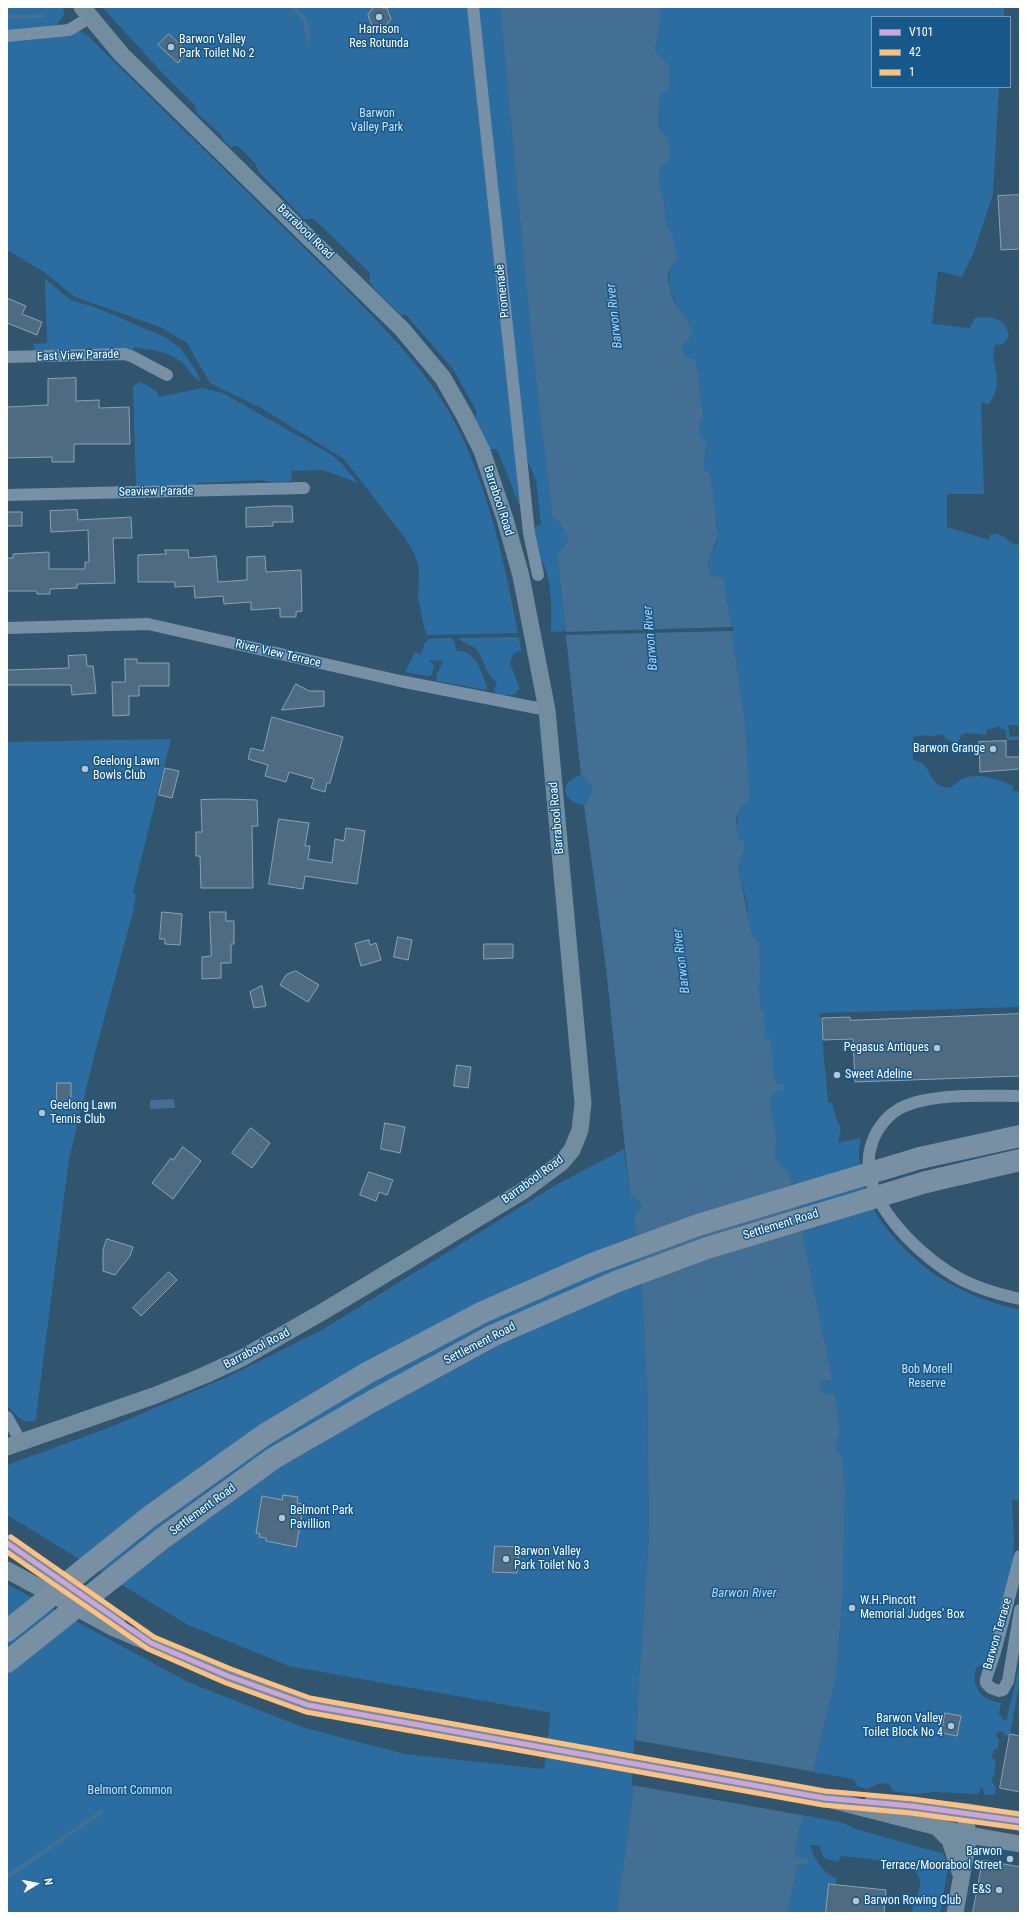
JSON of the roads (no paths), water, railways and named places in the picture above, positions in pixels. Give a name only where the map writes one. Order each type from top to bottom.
[{"type":"highway","name":"Settlement Road","points":[[7,1630],[149,1517],[264,1435],[367,1373],[483,1312],[592,1264],[698,1225],[920,1158],[1020,1136]]},
{"type":"highway","name":"Settlement Road","points":[[7,1662],[163,1538],[274,1458],[370,1402],[492,1336],[618,1281],[707,1248],[926,1182],[1020,1160]]},
{"type":"street","name":"Promenade","points":[[473,7],[528,525],[538,575]]},
{"type":"street","points":[[7,36],[69,30],[86,12]]},
{"type":"street","name":"Barrabool Road","points":[[14,1445],[180,1386],[242,1358],[285,1334],[523,1191],[561,1163],[572,1150],[580,1130],[583,1103],[547,710],[520,576],[505,519],[482,451],[464,415],[442,378],[402,329],[348,274],[122,55],[86,12]]},
{"type":"street","name":"East View Parade","points":[[7,358],[125,354],[167,375]]},
{"type":"street","name":"Seaview Parade","points":[[7,495],[304,488]]},
{"type":"street","name":"River View Terrace","points":[[7,628],[148,624],[400,681],[547,710]]},
{"type":"street","points":[[1020,1096],[932,1099],[906,1105],[891,1114],[878,1129],[868,1158],[870,1176],[880,1199],[894,1223],[911,1242],[941,1267],[966,1282],[987,1291],[1020,1299]]},
{"type":"street","points":[[7,1417],[14,1445]]},
{"type":"street","points":[[7,1543],[151,1643]]},
{"type":"street","name":"Barwon Terrace","points":[[1020,1556],[995,1652],[986,1679],[987,1684],[993,1689],[1003,1690],[1008,1681],[1020,1610]]},
{"type":"street","points":[[7,1570],[114,1628],[228,1676],[308,1705],[824,1798],[969,1835],[1020,1844]]},
{"type":"street","points":[[824,1798],[912,1806],[1020,1821]]},
{"type":"street","points":[[912,1806],[961,1821],[968,1827],[969,1835],[955,1913]]},
{"type":"street","points":[[936,1827],[950,1840],[962,1878]]},
{"type":"water","name":"Barwon River","points":[[500,7],[660,7],[660,19],[655,51],[669,65],[669,89],[659,95],[658,128],[669,138],[671,158],[659,169],[659,182],[664,199],[666,223],[672,234],[677,258],[670,269],[668,276],[669,284],[674,301],[693,329],[690,338],[681,349],[688,357],[696,360],[704,419],[699,423],[699,435],[706,442],[704,469],[710,474],[718,536],[708,563],[710,574],[724,579],[745,721],[750,802],[741,807],[736,819],[738,837],[744,843],[744,851],[738,865],[752,936],[759,943],[760,983],[758,983],[761,1011],[764,1012],[765,1039],[770,1039],[775,1083],[783,1084],[784,1090],[776,1091],[769,1100],[777,1140],[775,1148],[776,1160],[790,1174],[833,1382],[823,1380],[820,1382],[821,1391],[831,1395],[835,1392],[840,1433],[835,1447],[842,1457],[845,1488],[843,1591],[836,1677],[813,1772],[808,1813],[804,1815],[799,1830],[795,1858],[808,1858],[808,1864],[798,1865],[787,1913],[617,1913],[634,1783],[639,1679],[649,1535],[647,1390],[642,1288],[634,1220],[635,1214],[642,1208],[634,1196],[630,1196],[606,968],[584,805],[592,792],[592,789],[589,782],[581,775],[557,554],[568,541],[561,525],[552,516],[531,337]]},
{"type":"water","points":[[174,1099],[175,1108],[150,1109],[150,1100]]},
{"type":"waterway","points":[[295,8],[305,20],[309,39]]},
{"type":"waterway","points":[[7,17],[43,16]]},
{"type":"waterway","points":[[7,1877],[101,1812]]},
{"type":"place","name":"Harrison Res Rotunda","points":[[379,17]]},
{"type":"place","name":"Barwon Valley Park Toilet No 2","points":[[171,47]]},
{"type":"place","name":"Barwon Grange","points":[[993,749]]},
{"type":"place","name":"Geelong Lawn Bowls Club","points":[[85,769]]},
{"type":"place","name":"Pegasus Antiques","points":[[937,1048]]},
{"type":"place","name":"Sweet Adeline","points":[[837,1075]]},
{"type":"place","name":"Geelong Lawn Tennis Club","points":[[42,1113]]},
{"type":"place","name":"Belmont Park Pavillion","points":[[282,1518]]},
{"type":"place","name":"Barwon Valley Park Toilet No 3","points":[[506,1559]]},
{"type":"place","name":"W.H.Pincott Memorial Judges' Box","points":[[852,1608]]},
{"type":"place","name":"Barwon Valley Toilet Block No 4","points":[[951,1726]]},
{"type":"place","name":"Barwon Terrace/Moorabool Street","points":[[1010,1859]]},
{"type":"place","name":"E&S","points":[[999,1890]]},
{"type":"place","name":"Barwon Rowing Club","points":[[856,1901]]},
{"type":"park label","name":"Barwon Valley Park","points":[[377,121]]},
{"type":"park label","name":"Bob Morell Reserve","points":[[927,1377]]},
{"type":"park label","name":"Belmont Common","points":[[130,1791]]}]
